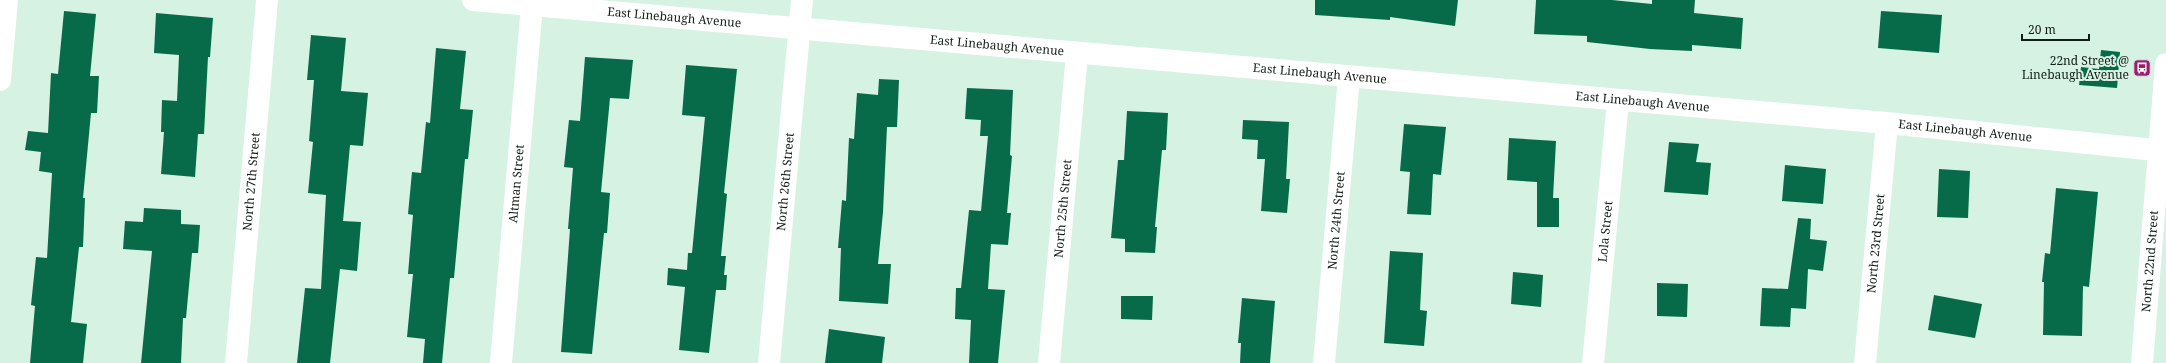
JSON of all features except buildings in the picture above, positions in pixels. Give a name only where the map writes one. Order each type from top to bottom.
[{"type":"street","points":[[0,80],[7,0]]},
{"type":"street","name":"North 27th Street","points":[[236,363],[267,0]]},
{"type":"street","name":"East Linebaugh Avenue","points":[[474,0],[799,30],[1887,123],[2162,150]]},
{"type":"street","name":"North 26th Street","points":[[769,363],[802,0]]},
{"type":"street","name":"Altman Street","points":[[500,363],[532,5]]},
{"type":"street","name":"North 25th Street","points":[[1049,363],[1077,54]]},
{"type":"street","name":"North 22nd Street","points":[[2142,363],[2158,169],[2162,150],[2166,64]]},
{"type":"street","name":"North 24th Street","points":[[1324,363],[1349,77]]},
{"type":"street","name":"Lola Street","points":[[1594,363],[1618,101]]},
{"type":"street","name":"North 23rd Street","points":[[1865,363],[1887,123]]},
{"type":"place","name":"22nd Street @ Linebaugh Avenue","points":[[2142,68]]}]
